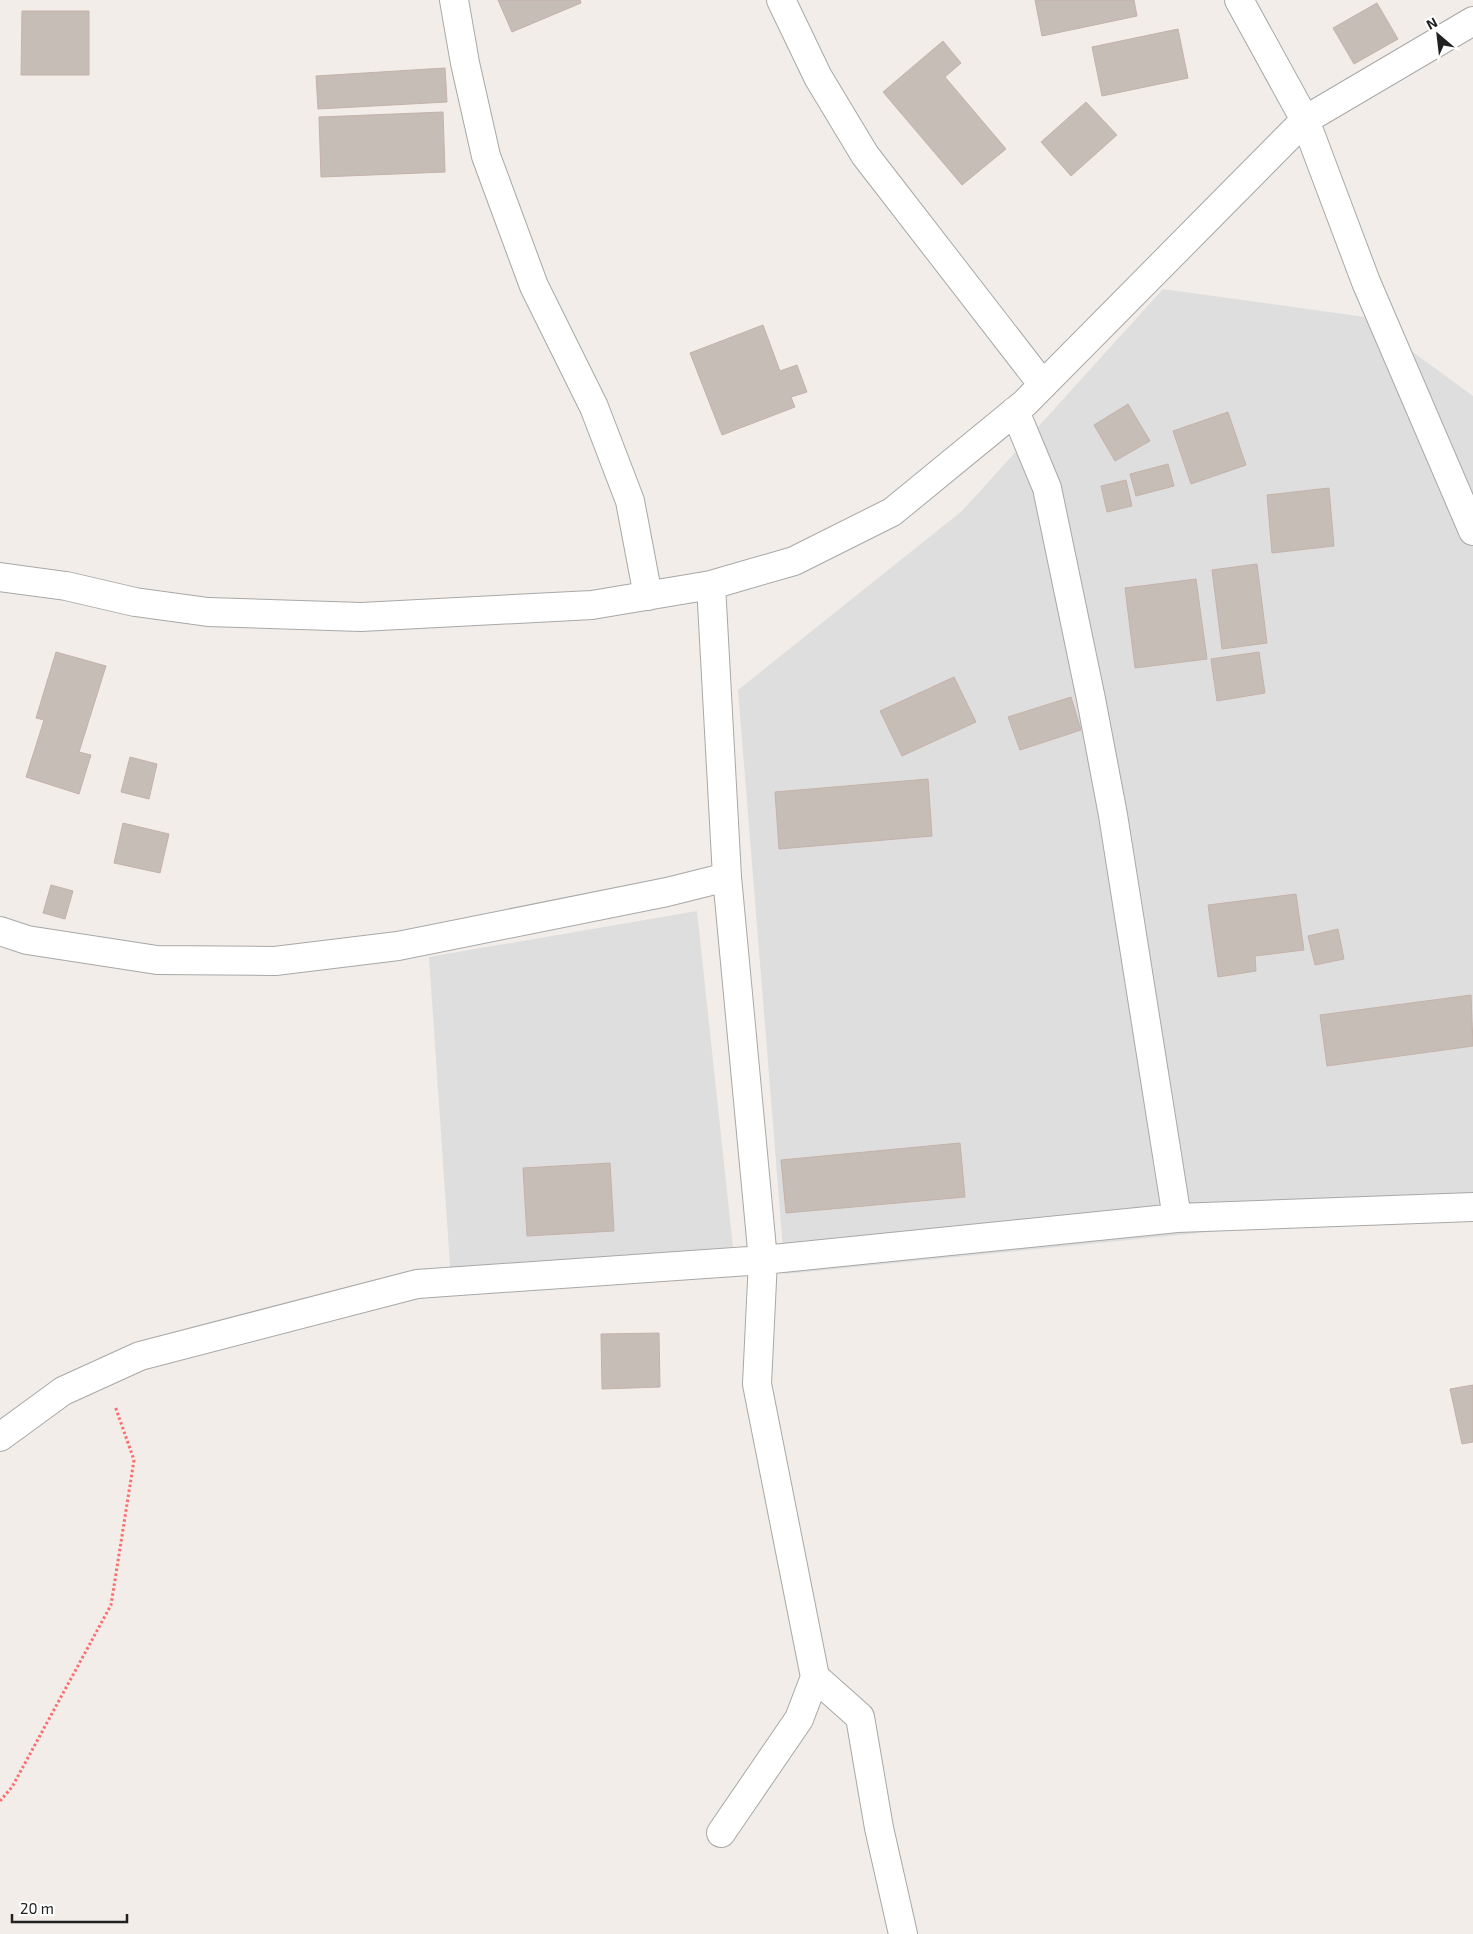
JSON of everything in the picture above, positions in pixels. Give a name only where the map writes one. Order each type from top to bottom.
[{"type":"street","points":[[454,0],[465,63],[486,156],[534,286],[594,407],[630,501],[648,596]]},
{"type":"street","points":[[781,0],[818,76],[865,155],[1043,385]]},
{"type":"street","points":[[1238,0],[1305,120],[1366,282],[1473,531]]},
{"type":"street","points":[[0,577],[66,586],[136,602],[208,612],[361,618],[592,605],[711,585],[794,561],[892,512],[1015,411],[1305,120],[1473,21]]},
{"type":"street","points":[[1015,411],[1047,488],[1089,689],[1114,824],[1176,1218]]},
{"type":"street","points":[[711,585],[726,877],[763,1260],[757,1384],[815,1677],[799,1719],[721,1833]]},
{"type":"street","points":[[0,931],[27,940],[157,960],[275,961],[398,946],[657,894],[726,877]]},
{"type":"street","points":[[0,1437],[63,1391],[140,1356],[417,1284],[763,1260],[1176,1218],[1473,1207]]},
{"type":"street","points":[[815,1677],[860,1717],[879,1828],[903,1934]]},
{"type":"path","points":[[0,1801],[12,1787],[110,1605],[134,1460],[116,1408],[100,1374]]},
{"type":"shaded area","points":[[1163,289],[1365,317],[1473,396],[1473,1206],[785,1274],[738,690],[962,511]]},
{"type":"shaded area","points":[[697,911],[735,1266],[452,1295],[429,957]]},
{"type":"building","points":[[498,0],[580,0],[581,3],[512,32]]},
{"type":"building","points":[[1035,0],[1134,0],[1137,16],[1042,36]]},
{"type":"building","points":[[1377,3],[1398,39],[1354,64],[1333,28]]},
{"type":"building","points":[[22,11],[89,11],[89,75],[21,75]]},
{"type":"building","points":[[1178,29],[1188,78],[1102,96],[1092,47]]},
{"type":"building","points":[[943,41],[961,63],[945,77],[1006,149],[962,185],[883,92]]},
{"type":"building","points":[[445,68],[447,102],[318,109],[316,76]]},
{"type":"building","points":[[1086,102],[1117,135],[1071,176],[1041,142]]},
{"type":"building","points":[[443,112],[445,172],[321,177],[319,117]]},
{"type":"building","points":[[763,325],[780,371],[797,365],[807,392],[791,397],[795,407],[722,435],[690,353]]},
{"type":"building","points":[[1128,404],[1150,441],[1115,461],[1094,425]]},
{"type":"building","points":[[1228,412],[1246,465],[1191,484],[1173,431]]},
{"type":"building","points":[[1168,464],[1174,486],[1136,496],[1130,474]]},
{"type":"building","points":[[1126,480],[1132,506],[1107,512],[1101,486]]},
{"type":"building","points":[[1329,488],[1334,546],[1272,553],[1267,495]]},
{"type":"building","points":[[1257,564],[1267,643],[1222,649],[1212,570]]},
{"type":"building","points":[[1196,579],[1207,659],[1135,668],[1125,588]]},
{"type":"building","points":[[56,652],[106,666],[79,752],[91,755],[79,794],[26,777],[44,720],[36,718]]},
{"type":"building","points":[[1259,652],[1265,693],[1217,701],[1211,659]]},
{"type":"building","points":[[954,677],[976,722],[902,756],[880,711]]},
{"type":"building","points":[[1071,697],[1081,730],[1020,750],[1008,717]]},
{"type":"building","points":[[130,757],[157,764],[149,799],[121,792]]},
{"type":"building","points":[[928,779],[932,836],[779,849],[775,792]]},
{"type":"building","points":[[123,823],[169,834],[160,873],[114,863]]},
{"type":"building","points":[[51,885],[73,891],[65,919],[43,913]]},
{"type":"building","points":[[1296,894],[1304,950],[1255,956],[1256,971],[1218,977],[1208,905]]},
{"type":"building","points":[[1338,929],[1344,959],[1315,965],[1308,936]]},
{"type":"building","points":[[1471,995],[1473,1046],[1327,1066],[1320,1015]]},
{"type":"building","points":[[960,1143],[965,1197],[786,1213],[781,1160]]},
{"type":"building","points":[[610,1163],[614,1231],[527,1236],[523,1168]]},
{"type":"building","points":[[659,1333],[660,1387],[602,1389],[601,1334]]},
{"type":"building","points":[[1473,1385],[1473,1442],[1462,1444],[1450,1389]]}]
